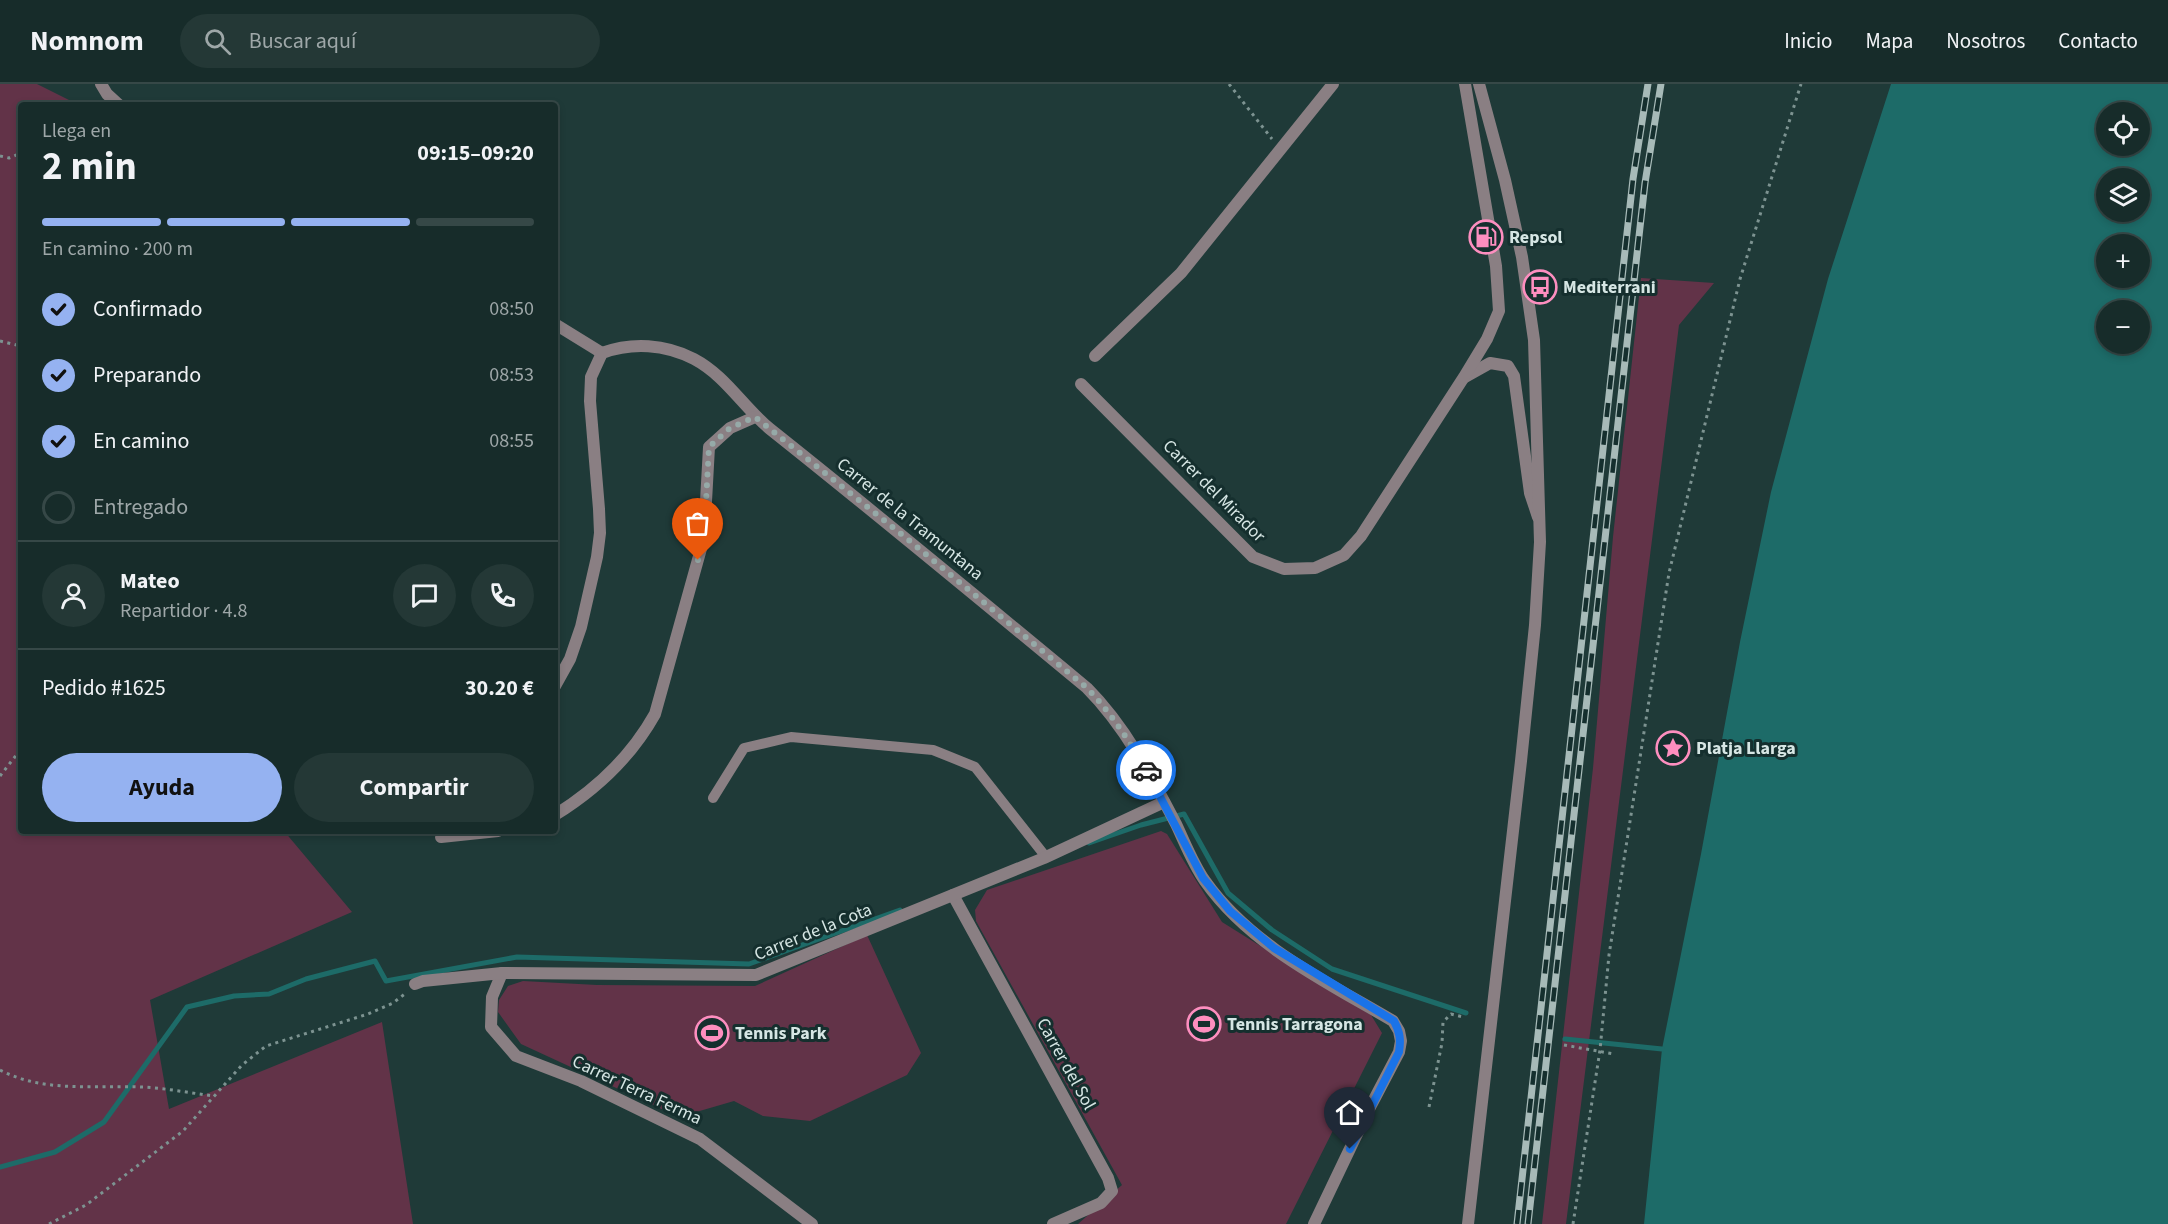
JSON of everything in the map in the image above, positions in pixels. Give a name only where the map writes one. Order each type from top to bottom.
[{"type":"street","points":[[101,84],[116,102]]},
{"type":"street","points":[[1095,356],[1181,273],[1333,84]]},
{"type":"street","name":"Carrer del Mirador","points":[[1081,384],[1253,557],[1284,569],[1315,568],[1344,555],[1355,543],[1464,377],[1487,339],[1499,311],[1496,266],[1465,84]]},
{"type":"street","points":[[1468,1224],[1535,625],[1540,522],[1534,340],[1522,257],[1505,180],[1479,84]]},
{"type":"street","points":[[558,326],[602,353],[591,377],[590,401],[599,509],[598,549],[581,627],[570,659],[558,681]]},
{"type":"street","name":"Carrer de la Tramuntana","points":[[602,353],[615,348],[637,345],[661,348],[686,356],[709,368],[725,381],[755,417],[913,543],[1087,688],[1105,706],[1120,726],[1166,805],[1203,878],[1218,897],[1250,929],[1302,966],[1394,1021],[1400,1031],[1399,1052],[1314,1224]]},
{"type":"street","name":"Carrer del Mirador","points":[[1464,377],[1490,363],[1508,366],[1514,376],[1530,493],[1540,522]]},
{"type":"street","points":[[558,813],[579,801],[609,775],[632,749],[655,714],[704,538],[709,447],[730,428],[755,417]]},
{"type":"street","name":"Carrer de la Cota","points":[[419,983],[502,973],[756,975],[1045,858],[1166,805]]},
{"type":"street","points":[[441,837],[470,834]]},
{"type":"street","name":"Carrer del Sol","points":[[953,895],[1108,1178],[1112,1191],[1101,1203],[1053,1224]]},
{"type":"street","name":"Carrer Terra Ferma","points":[[502,973],[492,997],[491,1027],[516,1056],[581,1081],[700,1139],[812,1224]]},
{"type":"lane","points":[[713,798],[744,748],[791,737],[933,750],[975,767],[1045,858]]},
{"type":"path","points":[[1229,84],[1281,150]]},
{"type":"path","points":[[1573,1224],[1600,1050],[1609,955],[1670,573],[1740,279],[1801,84]]},
{"type":"path","points":[[0,156],[9,158],[18,154]]},
{"type":"path","points":[[0,341],[18,345]]},
{"type":"path","points":[[0,776],[18,753]]},
{"type":"path","points":[[49,1224],[86,1205],[183,1131],[242,1065],[266,1046],[368,1014],[393,1003],[419,983]]},
{"type":"path","points":[[1429,1107],[1442,1043],[1443,1022],[1451,1014],[1463,1017]]},
{"type":"path","points":[[1563,1045],[1614,1054]]},
{"type":"path","points":[[0,1070],[13,1077],[42,1085],[143,1087],[214,1096]]},
{"type":"shaded area","points":[[0,84],[37,84],[73,102],[18,102],[18,834],[287,834],[352,912],[150,1000],[169,1109],[382,1022],[413,1224],[0,1224]]},
{"type":"shaded area","points":[[1641,278],[1714,283],[1679,325],[1566,1224],[1542,1224],[1593,768],[1613,537]]},
{"type":"shaded area","name":"Tennis Tarragona","points":[[1161,831],[1167,834],[1222,922],[1371,1015],[1382,1033],[1286,1224],[1078,1224],[1122,1185],[976,921],[975,910],[987,890]]},
{"type":"shaded area","name":"Tennis Park","points":[[867,935],[921,1053],[907,1075],[810,1121],[763,1116],[734,1101],[679,1117],[521,1044],[498,1012],[499,1000],[508,986],[523,981],[597,985],[755,986]]},
{"type":"water","points":[[1891,84],[2168,84],[2168,1224],[1644,1224],[1662,1049],[1771,492],[1828,279]]},
{"type":"waterway","points":[[1089,843],[1141,825],[1184,814],[1228,893],[1272,930],[1332,969],[1466,1013]]},
{"type":"waterway","points":[[0,1167],[55,1152],[104,1122],[187,1007],[234,996],[269,994],[306,979],[375,961],[386,981],[517,957],[749,964],[900,910]]},
{"type":"waterway","points":[[1565,1039],[1662,1049]]},
{"type":"railway","points":[[1517,1224],[1633,179],[1648,84]]},
{"type":"railway","points":[[1528,1224],[1645,183],[1661,84]]},
{"type":"way so far","points":[[698,560],[704,538],[709,447],[730,428],[755,417],[905,537],[1087,688],[1120,726],[1146,770]]},
{"type":"place","name":"Repsol","points":[[1486,237]]},
{"type":"place","name":"Mediterrani","points":[[1540,287]]},
{"type":"place","name":"Platja Llarga","points":[[1673,748]]},
{"type":"place","name":"Tennis Tarragona","points":[[1204,1024]]},
{"type":"place","name":"Tennis Park","points":[[712,1033]]},
{"type":"route","points":[[1146,770],[1203,878],[1230,911],[1274,948],[1394,1021],[1400,1031],[1399,1052],[1350,1149]]}]
